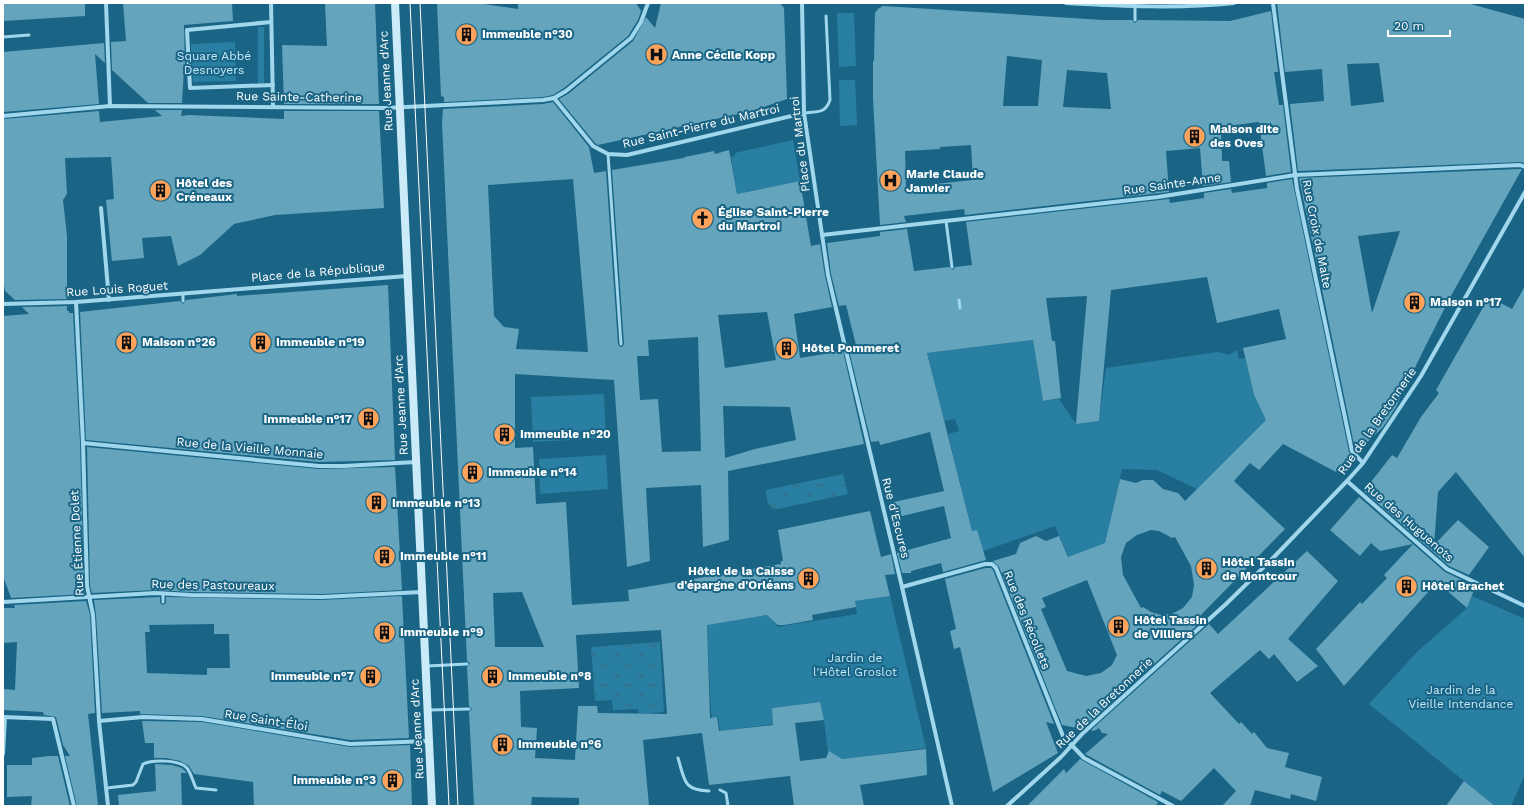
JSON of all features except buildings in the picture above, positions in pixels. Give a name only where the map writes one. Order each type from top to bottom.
[{"type":"street","points":[[106,3],[110,106]]},
{"type":"street","points":[[271,3],[273,106]]},
{"type":"street","name":"Rue Jeanne d'Arc","points":[[395,3],[432,806]]},
{"type":"street","name":"Rue Sainte-Catherine","points":[[3,116],[110,106],[399,108],[542,100],[554,98],[566,91],[631,38],[641,22],[648,3]]},
{"type":"street","name":"Place du Martroi","points":[[802,3],[804,113],[822,235]]},
{"type":"street","points":[[1066,3],[1209,6],[1234,3]]},
{"type":"street","name":"Rue Croix de Malte","points":[[1273,3],[1295,175],[1352,452],[1363,463]]},
{"type":"street","points":[[271,22],[187,30],[190,88],[273,85]]},
{"type":"street","name":"Rue Saint-Pierre du Martroi","points":[[554,98],[593,146],[608,154],[627,155],[804,113]]},
{"type":"street","name":"Rue Sainte-Anne","points":[[822,235],[1158,197],[1295,175],[1520,165],[1525,167]]},
{"type":"street","name":"Rue de la Bretonnerie","points":[[1007,806],[1083,733],[1264,568],[1363,463],[1421,376],[1525,192]]},
{"type":"street","points":[[101,208],[110,300]]},
{"type":"street","name":"Rue d'Escures","points":[[822,235],[828,276],[902,587],[952,806]]},
{"type":"street","name":"Place de la République","points":[[231,290],[407,276]]},
{"type":"street","name":"Rue Louis Roguet","points":[[3,304],[110,300],[231,290]]},
{"type":"street","name":"Rue Étienne Dolet","points":[[76,302],[83,443],[87,586],[93,615],[99,721],[108,806]]},
{"type":"street","name":"Rue de la Vieille Monnaie","points":[[83,443],[319,466],[416,462]]},
{"type":"street","name":"Rue des Huguenots","points":[[1347,481],[1447,569],[1525,606]]},
{"type":"street","name":"Rue des Récollets","points":[[902,587],[985,564],[992,564],[996,568],[1062,736],[1071,746]]},
{"type":"street","name":"Rue des Pastoureaux","points":[[3,602],[163,593],[191,595],[322,597],[422,592]]},
{"type":"street","points":[[3,754],[4,717],[53,719],[74,806]]},
{"type":"street","name":"Rue Saint-Éloi","points":[[99,721],[143,717],[202,719],[350,744],[429,742]]},
{"type":"street","points":[[1071,746],[1084,758],[1173,806]]},
{"type":"lane","points":[[1135,5],[1135,20]]},
{"type":"lane","points":[[804,113],[823,111],[830,100],[826,16]]},
{"type":"lane","points":[[3,37],[30,35]]},
{"type":"lane","points":[[608,154],[621,344]]},
{"type":"lane","points":[[946,221],[952,267]]},
{"type":"lane","points":[[183,294],[183,300]]},
{"type":"lane","points":[[959,300],[960,308]]},
{"type":"lane","points":[[163,593],[163,602]]},
{"type":"lane","points":[[426,666],[467,664]]},
{"type":"lane","points":[[428,710],[469,709]]},
{"type":"lane","points":[[678,758],[684,778],[688,785],[697,791],[709,791]]},
{"type":"lane","points":[[107,788],[133,785],[136,782],[144,764],[147,762],[166,761],[184,765],[188,769],[196,788],[216,790]]},
{"type":"lane","points":[[720,790],[726,793],[728,806]]},
{"type":"green space","points":[[837,13],[854,13],[856,66],[839,67]]},
{"type":"green space","points":[[258,27],[264,27],[264,83],[258,85]]},
{"type":"green space","name":"Square Abbé Desnoyers","points":[[235,42],[236,81],[193,82],[191,44]]},
{"type":"green space","points":[[839,80],[855,80],[857,125],[840,126]]},
{"type":"green space","points":[[793,140],[800,181],[737,194],[731,157],[735,156],[735,153]]},
{"type":"green space","points":[[1033,340],[1043,401],[1059,399],[1076,424],[1099,421],[1106,368],[1218,352],[1229,355],[1237,350],[1239,359],[1245,358],[1254,395],[1266,420],[1197,489],[1157,470],[1122,469],[1105,544],[1069,558],[1055,526],[983,551],[972,531],[948,434],[959,431],[955,419],[944,421],[927,353]]},
{"type":"green space","points":[[604,394],[606,438],[533,442],[531,397]]},
{"type":"green space","points":[[606,455],[608,489],[540,494],[539,459]]},
{"type":"green space","points":[[843,474],[848,494],[778,509],[774,509],[768,503],[766,490]]},
{"type":"green space","name":"Jardin de l'Hôtel Groslot","points":[[890,596],[926,748],[836,760],[835,755],[828,753],[820,702],[772,708],[773,724],[720,731],[718,717],[712,718],[711,712],[707,624],[775,614],[777,627],[857,614],[855,601]]},
{"type":"green space","name":"Jardin de la Vieille Intendance","points":[[1472,596],[1525,619],[1525,774],[1511,806],[1495,806],[1369,704],[1418,651],[1467,608]]},
{"type":"green space","points":[[660,642],[664,712],[639,714],[638,709],[613,710],[612,700],[595,701],[591,647]]},
{"type":"tram line","points":[[410,3],[449,806]]},
{"type":"tram line","points":[[420,3],[458,806]]},
{"type":"place","name":"Immeuble n°30","points":[[467,34]]},
{"type":"place","name":"Anne Cécile Kopp","points":[[657,55]]},
{"type":"place","name":"Maison dite des Oves","points":[[1195,136]]},
{"type":"place","name":"Marie Claude Janvier","points":[[890,181]]},
{"type":"place","name":"Hôtel des Créneaux","points":[[160,190]]},
{"type":"place","name":"Église Saint-Pierre du Martroi","points":[[703,219]]},
{"type":"place","name":"Maison n°17","points":[[1415,302]]},
{"type":"place","name":"Maison n°26","points":[[126,342]]},
{"type":"place","name":"Immeuble n°19","points":[[260,342]]},
{"type":"place","name":"Hôtel Pommeret","points":[[786,348]]},
{"type":"place","name":"Immeuble n°17","points":[[368,419]]},
{"type":"place","name":"Immeuble n°20","points":[[504,434]]},
{"type":"place","name":"Immeuble n°14","points":[[472,472]]},
{"type":"place","name":"Immeuble n°13","points":[[376,503]]},
{"type":"place","name":"Immeuble n°11","points":[[384,556]]},
{"type":"place","name":"Hôtel Tassin de Montcour","points":[[1206,569]]},
{"type":"place","name":"Hôtel de la Caisse d'épargne d'Orléans","points":[[809,578]]},
{"type":"place","name":"Hôtel Brachet","points":[[1406,586]]},
{"type":"place","name":"Hôtel Tassin de Villiers","points":[[1118,627]]},
{"type":"place","name":"Immeuble n°9","points":[[385,632]]},
{"type":"place","name":"Immeuble n°7","points":[[370,676]]},
{"type":"place","name":"Immeuble n°8","points":[[492,676]]},
{"type":"place","name":"Immeuble n°6","points":[[503,744]]},
{"type":"place","name":"Immeuble n°3","points":[[392,780]]}]
